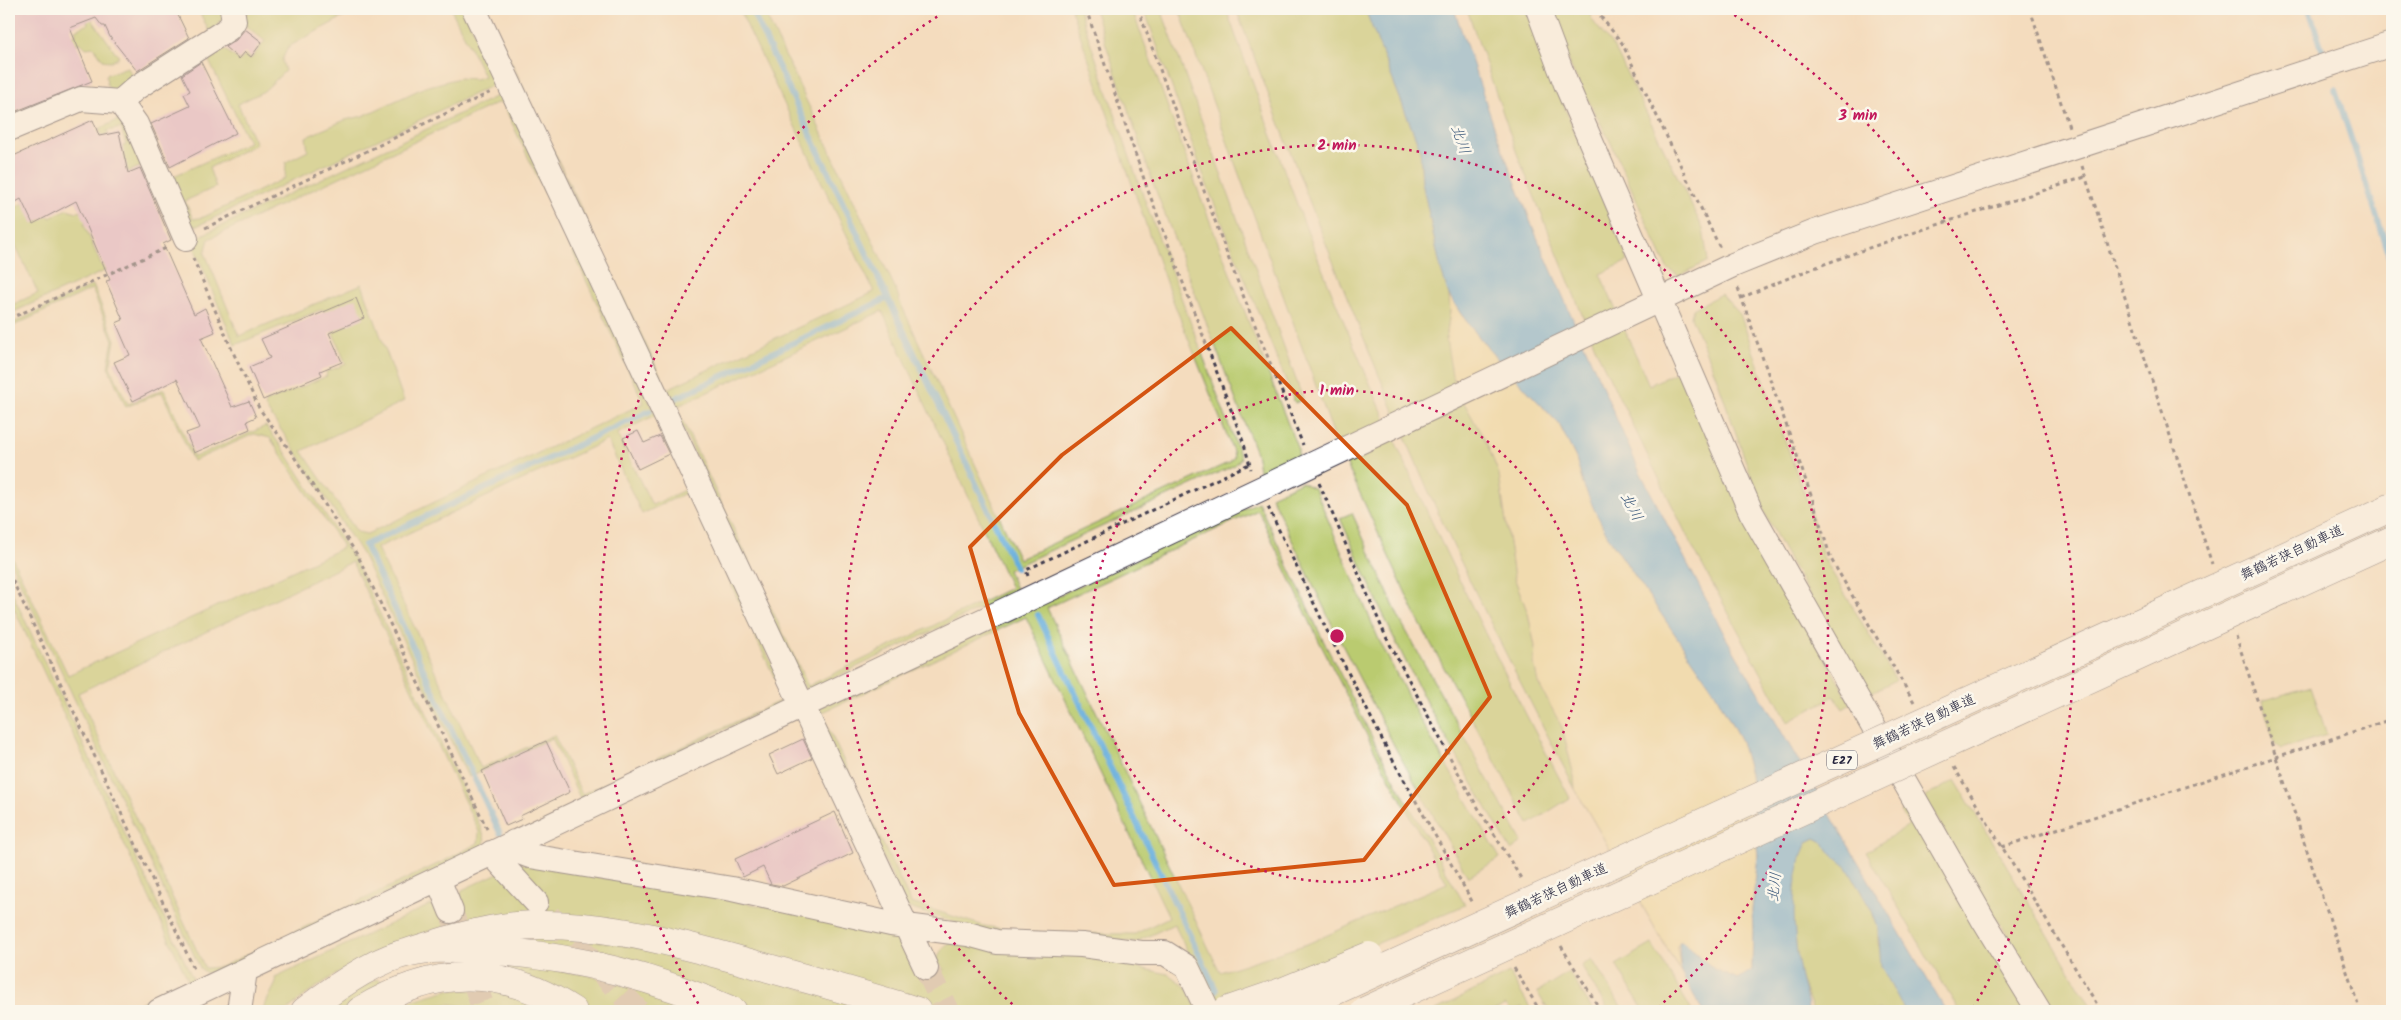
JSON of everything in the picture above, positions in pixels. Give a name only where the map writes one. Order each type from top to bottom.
[{"type":"highway","name":"舞鶴若狭自動車道","points":[[1291,1011],[2392,507]]},
{"type":"highway","name":"E27","points":[[1365,1011],[2392,540]]},
{"type":"highway","points":[[1226,1011],[1284,991],[1354,962],[1649,830],[1749,802]]},
{"type":"highway","points":[[1412,1011],[1668,872]]},
{"type":"highway","points":[[305,1011],[360,974],[409,952],[491,930],[540,925],[590,928],[650,938],[842,988],[917,1011]]},
{"type":"highway","points":[[409,952],[447,948],[516,952],[546,956],[646,979],[733,1011]]},
{"type":"highway","points":[[360,1011],[387,995],[430,980],[476,977],[503,980],[528,987],[552,998],[572,1011]]},
{"type":"street","points":[[9,129],[81,99],[120,102],[136,88],[228,29],[234,21],[232,9]]},
{"type":"street","points":[[474,9],[926,968]]},
{"type":"street","points":[[1538,9],[1650,304],[1751,512],[1984,922],[2039,1011]]},
{"type":"street","points":[[159,1011],[1733,265],[1815,232],[2392,44]]},
{"type":"street","points":[[120,102],[136,124],[186,240]]},
{"type":"street","points":[[500,848],[536,902]]},
{"type":"street","points":[[500,848],[530,856],[732,889],[891,924],[906,924],[968,934],[997,942],[1082,945],[1141,953],[1165,953],[1187,968],[1208,1011]]},
{"type":"street","points":[[438,879],[451,911]]},
{"type":"street","points":[[239,1011],[245,971]]},
{"type":"path","points":[[1086,9],[1146,185],[1244,444],[1252,473]]},
{"type":"path","points":[[1138,9],[1214,219],[1386,637],[1468,791],[1524,884]]},
{"type":"path","points":[[1598,9],[1601,17],[1622,44],[1723,253]]},
{"type":"path","points":[[2030,9],[2214,569]]},
{"type":"path","points":[[9,319],[186,240],[202,229],[509,84]]},
{"type":"path","points":[[1741,298],[1785,279],[1853,254],[2085,177]]},
{"type":"path","points":[[186,240],[232,350],[260,408],[358,556],[500,848]]},
{"type":"path","points":[[1738,288],[1813,501],[1831,559],[1915,702]]},
{"type":"path","points":[[1035,596],[1026,570],[1249,464]]},
{"type":"path","points":[[1268,507],[1390,755],[1474,904]]},
{"type":"path","points":[[9,573],[204,990]]},
{"type":"path","points":[[2235,633],[2360,1011]]},
{"type":"path","points":[[2002,847],[2392,719]]},
{"type":"path","points":[[1951,762],[2101,1011]]},
{"type":"path","points":[[1560,944],[1601,1011]]},
{"type":"path","points":[[1509,960],[1540,1011]]},
{"type":"highlighted area","points":[[1231,328],[1407,505],[1490,697],[1364,860],[1114,885],[1019,713],[970,547],[1062,455]]},
{"type":"green space","points":[[198,9],[229,9],[211,35]]},
{"type":"green space","points":[[251,9],[358,9],[288,47],[282,60],[285,71],[264,91],[238,104],[256,144],[209,168],[216,187],[185,201],[193,219],[204,217],[285,178],[286,162],[308,151],[306,137],[345,120],[363,116],[425,87],[459,78],[476,79],[484,76],[451,9],[464,9],[495,80],[491,86],[197,226],[189,225],[167,179],[249,142],[204,51],[217,44],[240,61],[245,55],[251,59],[265,41],[240,21]]},
{"type":"green space","points":[[486,9],[667,389],[874,292],[739,9],[763,9],[897,292],[1019,559],[1230,462],[1234,457],[1168,288],[1071,9],[1079,9],[1140,187],[1241,458],[1235,465],[1008,570],[1017,591],[806,691]],"holes":[[[882,311],[1011,588],[808,686],[676,407]]]},
{"type":"green space","points":[[1094,9],[1132,9],[1199,193],[1298,450],[1298,458],[1260,475],[1256,453],[1153,183]]},
{"type":"green space","points":[[1144,9],[1161,9],[1303,399],[1295,403],[1208,188]]},
{"type":"green space","points":[[1179,9],[1226,9],[1306,228],[1397,446],[1463,588],[1533,729],[1570,798],[1529,824],[1417,618],[1336,441]]},
{"type":"green space","points":[[1236,9],[1365,9],[1420,149],[1422,182],[1441,270],[1449,295],[1450,312],[1446,339],[1462,399],[1487,444],[1499,474],[1514,577],[1528,613],[1535,646],[1534,663],[1562,727],[1574,776],[1575,789],[1476,593],[1421,474],[1349,301]]},
{"type":"green space","points":[[1467,9],[1527,9],[1553,79],[1628,261],[1600,274],[1649,385],[1677,372],[1744,515],[1851,704],[1843,709],[1834,696],[1788,722],[1693,548],[1598,354],[1516,151]]},
{"type":"green space","points":[[1548,9],[1588,9],[1592,20],[1615,49],[1703,229],[1708,261],[1679,276],[1667,268],[1610,141],[1570,66]]},
{"type":"green space","points":[[88,14],[119,57],[111,62],[103,60],[94,47],[86,48],[81,43],[74,44],[72,38],[76,34],[75,30],[88,24],[85,15]]},
{"type":"green space","points":[[127,67],[137,82],[115,97],[107,85],[106,75]]},
{"type":"green space","points":[[497,96],[504,97],[656,415],[617,434],[652,505],[691,487],[788,699],[580,798],[552,738],[468,777],[362,554],[265,407],[266,402],[327,376],[326,372],[346,364],[323,309],[235,345],[194,247],[197,240],[204,234]],"holes":[[[497,103],[503,104],[644,403],[367,534],[357,532],[302,451],[404,401],[362,284],[239,336],[205,253],[209,239]],[[607,440],[642,514],[688,492],[783,696],[780,701],[582,794],[554,735],[481,768],[377,548]]]},
{"type":"green space","points":[[120,119],[147,164],[123,174],[114,150],[126,145],[121,128],[107,131],[110,140],[104,141],[99,129]]},
{"type":"green space","points":[[38,196],[50,218],[67,209],[77,212],[85,210],[93,220],[84,224],[101,265],[127,255],[129,260],[9,314],[9,306],[38,293],[15,244],[9,246],[9,210]]},
{"type":"green space","points":[[93,285],[115,340],[110,367],[128,404],[164,389],[194,457],[266,426],[286,453],[354,559],[482,830],[485,841],[483,847],[222,971],[207,973],[201,970],[9,559],[9,551],[68,675],[342,548],[342,545],[270,438],[254,434],[193,461],[162,392],[126,407],[108,367],[113,340],[92,289],[9,328],[9,325]],"holes":[[[352,562],[479,832],[478,843],[444,861],[221,967],[205,968],[78,693]]]},
{"type":"green space","points":[[1721,294],[1740,314],[1811,513],[1823,557],[1896,680],[1866,695],[1783,549],[1761,505],[1716,376],[1691,317],[1693,309]]},
{"type":"green space","points":[[1301,482],[1315,489],[1379,640],[1417,714],[1500,858],[1468,877],[1397,751],[1336,633],[1271,496]]},
{"type":"green space","points":[[1258,502],[1323,640],[1383,759],[1465,905],[1374,945],[1214,1005],[1174,924],[1136,942],[982,931],[906,907],[815,710]],"holes":[[[1258,510],[1319,641],[1380,761],[1447,883],[1307,944],[1220,972],[1047,608]],[[1026,617],[1169,917],[1135,934],[1032,933],[984,926],[911,903],[821,713]]]},
{"type":"green space","points":[[1352,513],[1399,618],[1522,842],[1511,850],[1429,708],[1392,634],[1340,518]]},
{"type":"green space","points":[[9,586],[193,979],[191,984],[133,1011],[122,1011],[188,980],[9,598]]},
{"type":"green space","points":[[2311,686],[2327,735],[2281,749],[2275,744],[2262,701]]},
{"type":"green space","points":[[1955,780],[2094,1011],[2049,1011],[2047,1008],[2034,977],[2010,937],[1984,902],[1925,797]]},
{"type":"green space","points":[[1910,806],[2029,1011],[1959,1011],[1866,852],[1909,825],[1901,812]]},
{"type":"green space","points":[[1815,838],[1823,842],[1831,854],[1847,867],[1872,911],[1878,928],[1878,944],[1888,978],[1894,986],[1905,1011],[1813,1011],[1801,980],[1795,942],[1793,907],[1801,857],[1807,842]]},
{"type":"green space","points":[[519,863],[899,930],[906,945],[913,971],[945,969],[937,962],[939,954],[946,946],[956,941],[1064,952],[1168,974],[1186,987],[1198,1011],[950,1011],[914,1000],[481,919],[428,932],[402,941],[353,964],[330,978],[286,1011],[262,1011],[276,983],[275,978],[430,905],[457,911],[462,890]]},
{"type":"green space","points":[[536,937],[580,939],[666,953],[752,974],[878,1011],[760,1011],[720,994],[535,944],[532,940]]},
{"type":"green space","points":[[1652,944],[1692,1011],[1644,1011],[1616,965]]},
{"type":"green space","points":[[1592,959],[1624,1011],[1609,1011],[1581,966]]},
{"type":"green space","points":[[496,962],[588,975],[706,1011],[590,1011],[582,1005],[495,968]]},
{"type":"green space","points":[[1569,972],[1593,1011],[1549,1011],[1537,992]]},
{"type":"green space","points":[[1509,973],[1532,1011],[1525,1011],[1522,1007],[1512,1011],[1506,1005],[1493,1011],[1434,1011]]},
{"type":"green space","points":[[377,979],[382,982],[340,1011],[322,1011],[359,987]]},
{"type":"green space","points":[[451,989],[502,992],[550,1011],[494,1011],[449,1004],[403,1009],[398,1007],[399,1004]]},
{"type":"sand","points":[[1449,295],[1461,314],[1490,351],[1559,424],[1576,458],[1583,484],[1609,538],[1714,691],[1741,741],[1750,774],[1758,856],[1752,910],[1752,971],[1738,979],[1714,969],[1683,942],[1677,946],[1681,973],[1575,789],[1574,776],[1562,727],[1538,683],[1534,663],[1535,646],[1528,613],[1514,577],[1499,474],[1487,444],[1462,399],[1452,375],[1446,339],[1450,312]]},
{"type":"water","name":"北川","points":[[1365,9],[1454,9],[1498,138],[1536,235],[1639,470],[1725,636],[1946,1011],[1905,1011],[1881,966],[1878,928],[1872,911],[1847,867],[1831,854],[1823,842],[1815,838],[1807,842],[1801,857],[1797,873],[1794,907],[1798,957],[1808,1011],[1703,1011],[1681,973],[1679,942],[1683,942],[1714,969],[1738,979],[1752,970],[1752,910],[1758,856],[1750,774],[1741,741],[1714,691],[1609,538],[1583,484],[1576,458],[1559,424],[1490,351],[1461,314],[1449,295],[1441,270],[1422,182],[1420,149]]},
{"type":"building","points":[[9,9],[175,9],[189,38],[137,71],[110,37],[105,26],[102,26],[96,18],[70,28],[92,81],[9,114]]},
{"type":"building","points":[[245,29],[262,42],[251,57],[245,52],[239,59],[225,47],[236,40]]},
{"type":"building","points":[[201,62],[236,133],[170,167],[151,124],[190,106],[184,94],[190,91],[182,75]]},
{"type":"building","points":[[93,120],[99,136],[119,132],[128,173],[140,168],[171,240],[163,244],[194,314],[205,308],[215,332],[201,338],[232,407],[249,401],[256,417],[247,421],[250,429],[194,453],[186,433],[200,428],[177,379],[133,401],[114,362],[130,355],[116,323],[123,320],[106,281],[110,280],[76,201],[33,224],[21,199],[9,206],[9,158]]},
{"type":"building","points":[[356,298],[364,318],[329,333],[342,362],[320,371],[322,375],[263,400],[249,367],[270,358],[261,339]]},
{"type":"building","points":[[638,431],[644,443],[660,436],[669,454],[638,469],[623,438]]},
{"type":"building","points":[[803,739],[812,758],[778,774],[769,755]]},
{"type":"building","points":[[546,741],[570,792],[520,816],[522,819],[506,826],[482,771]]},
{"type":"building","points":[[835,812],[853,853],[783,886],[771,884],[763,867],[743,877],[735,859]]},
{"type":"waterway","points":[[751,9],[1016,568]]},
{"type":"waterway","points":[[2309,9],[2323,52]]},
{"type":"waterway","points":[[2335,89],[2392,263]]},
{"type":"waterway","points":[[674,399],[888,298]]},
{"type":"waterway","points":[[500,833],[365,545],[650,411]]},
{"type":"waterway","points":[[1038,615],[1216,990]]},
{"type":"tunnel","points":[[451,911],[484,1011]]},
{"type":"tunnel","points":[[549,916],[638,1011]]},
{"type":"tunnel","points":[[926,968],[947,1011]]}]
